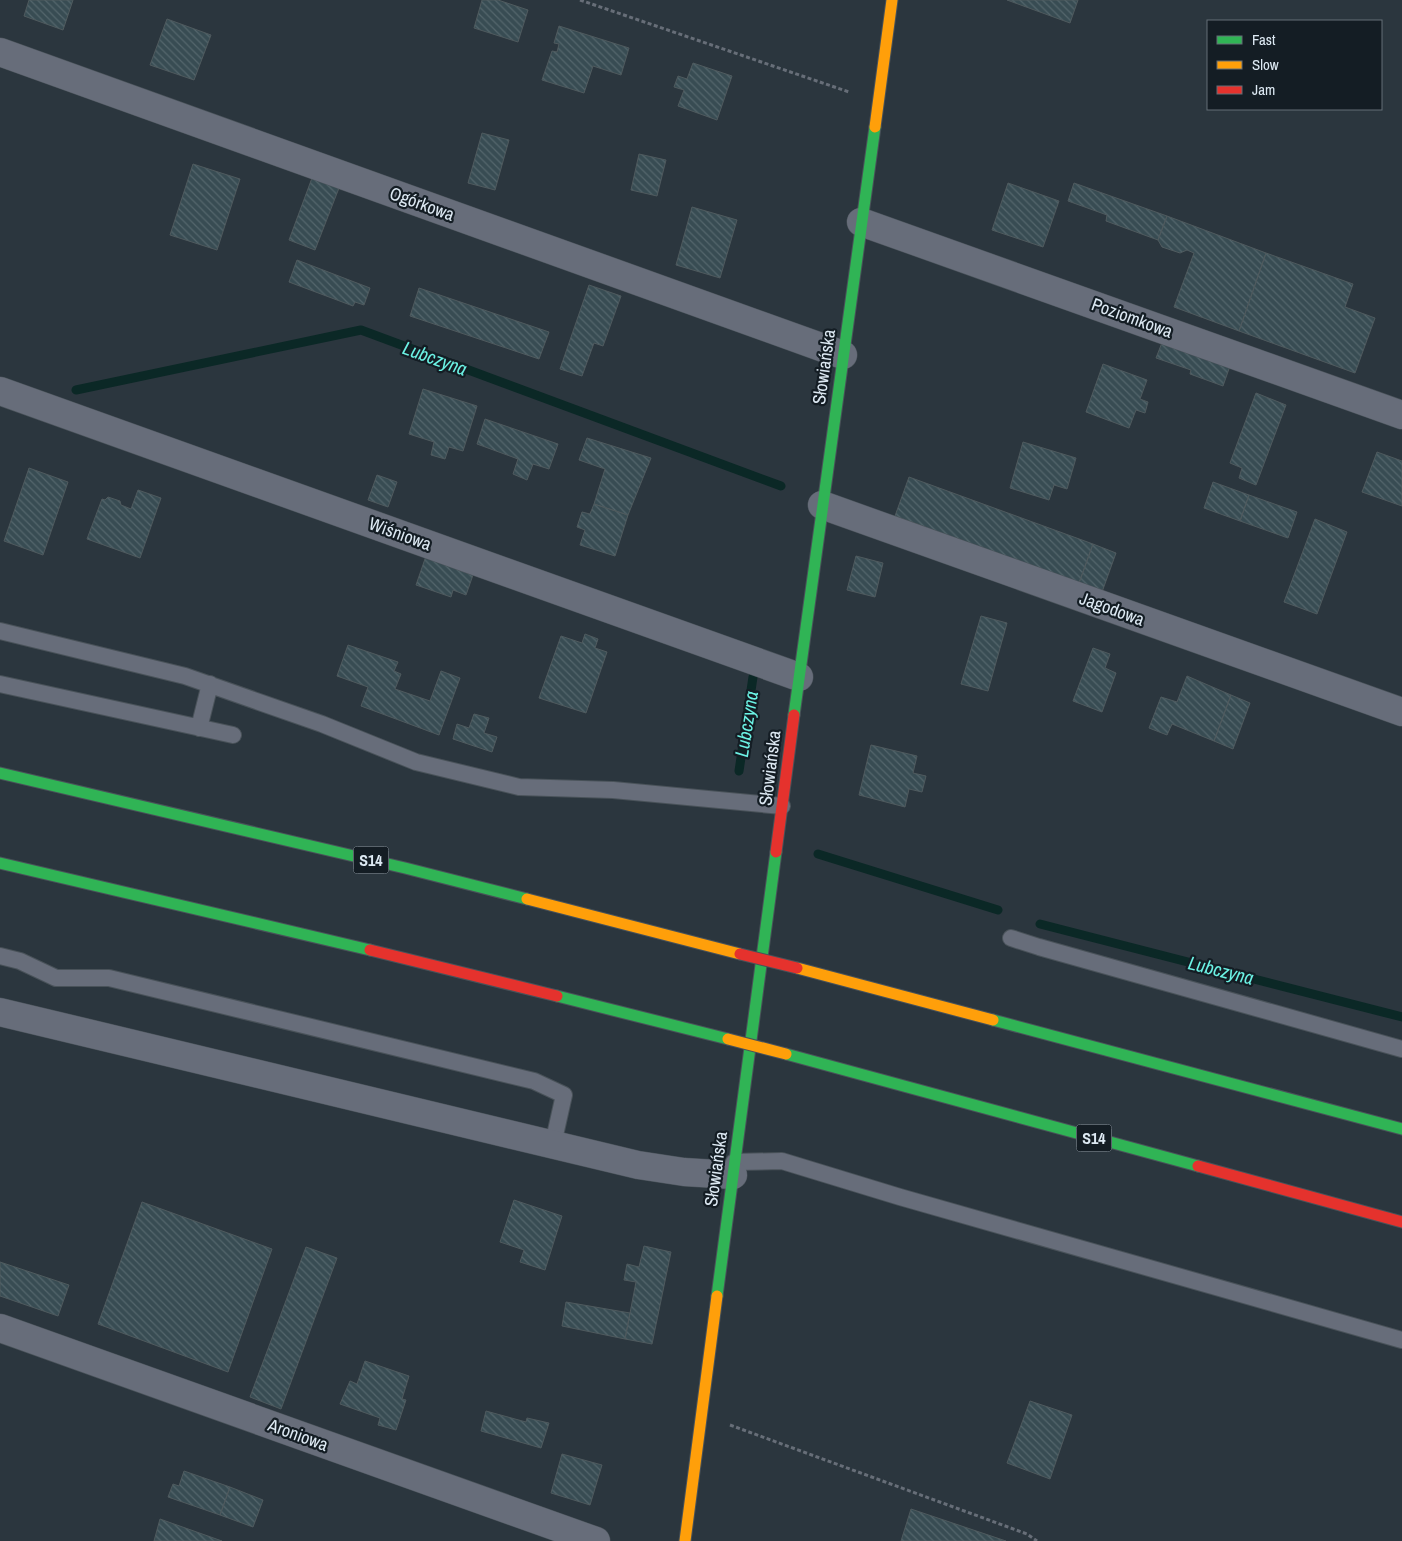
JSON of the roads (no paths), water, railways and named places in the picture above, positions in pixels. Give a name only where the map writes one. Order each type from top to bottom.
[{"type":"main road","name":"Słowiańska","points":[[685,1541],[822,505],[892,0]]},
{"type":"main road","name":"S14","points":[[0,772],[405,868],[797,968],[1402,1129]]},
{"type":"main road","name":"S14","points":[[0,864],[394,956],[728,1038],[1402,1222]]},
{"type":"street","name":"Ogórkowa","points":[[0,52],[843,355]]},
{"type":"street","name":"Poziomkowa","points":[[861,222],[1402,415]]},
{"type":"street","name":"Wiśniowa","points":[[0,391],[799,677]]},
{"type":"street","name":"Jagodowa","points":[[822,505],[1402,712]]},
{"type":"street","points":[[0,1012],[638,1165],[684,1172],[734,1168]]},
{"type":"street","name":"Aroniowa","points":[[0,1328],[596,1541]]},
{"type":"lane","points":[[0,631],[185,676],[322,724],[416,762],[520,787],[613,790],[782,806]]},
{"type":"lane","points":[[0,684],[233,735]]},
{"type":"lane","points":[[199,728],[210,684]]},
{"type":"lane","points":[[1011,938],[1402,1049]]},
{"type":"lane","points":[[0,956],[20,961],[56,978],[109,978],[534,1081],[564,1095],[553,1144]]},
{"type":"lane","points":[[734,1168],[782,1160],[910,1200],[1402,1340]]},
{"type":"waterway","name":"Lubczyna","points":[[76,390],[361,330],[781,486]]},
{"type":"waterway","name":"Lubczyna","points":[[739,771],[753,677]]},
{"type":"waterway","name":"Lubczyna","points":[[818,854],[998,910]]},
{"type":"waterway","name":"Lubczyna","points":[[1040,924],[1402,1017]]}]
